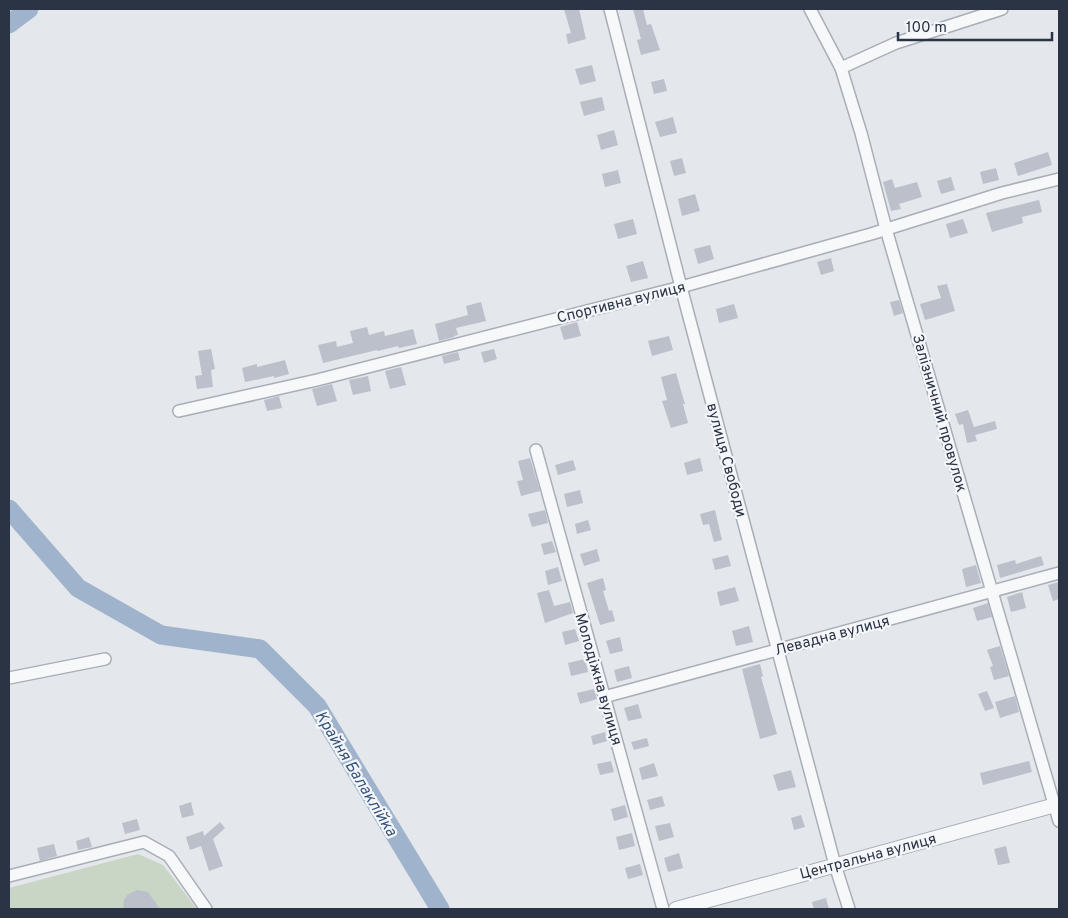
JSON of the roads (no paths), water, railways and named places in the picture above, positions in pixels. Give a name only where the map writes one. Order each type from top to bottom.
[{"type":"street","name":"вулиця Свободи","points":[[610,9],[778,650],[849,909]]},
{"type":"street","name":"Залізничний провулок","points":[[810,9],[841,68],[861,133],[886,229],[1057,805],[1059,821]]},
{"type":"street","points":[[841,68],[896,43],[1002,9]]},
{"type":"street","name":"Спортивна вулиця","points":[[179,411],[317,380],[682,287],[886,229],[1002,193],[1059,179]]},
{"type":"street","name":"Молодіжна вулиця","points":[[536,450],[663,909]]},
{"type":"street","name":"Левадна вулиця","points":[[604,697],[1059,573]]},
{"type":"street","points":[[9,678],[105,659]]},
{"type":"street","name":"Центральна вулиця","points":[[676,909],[1057,805]]},
{"type":"street","points":[[9,876],[144,842],[169,856],[206,909]]},
{"type":"waterway","name":"Крайня Балаклійка","points":[[9,24],[29,9]]},
{"type":"waterway","name":"Крайня Балаклійка","points":[[9,509],[78,588],[161,635],[260,649],[317,706],[440,909]]}]
